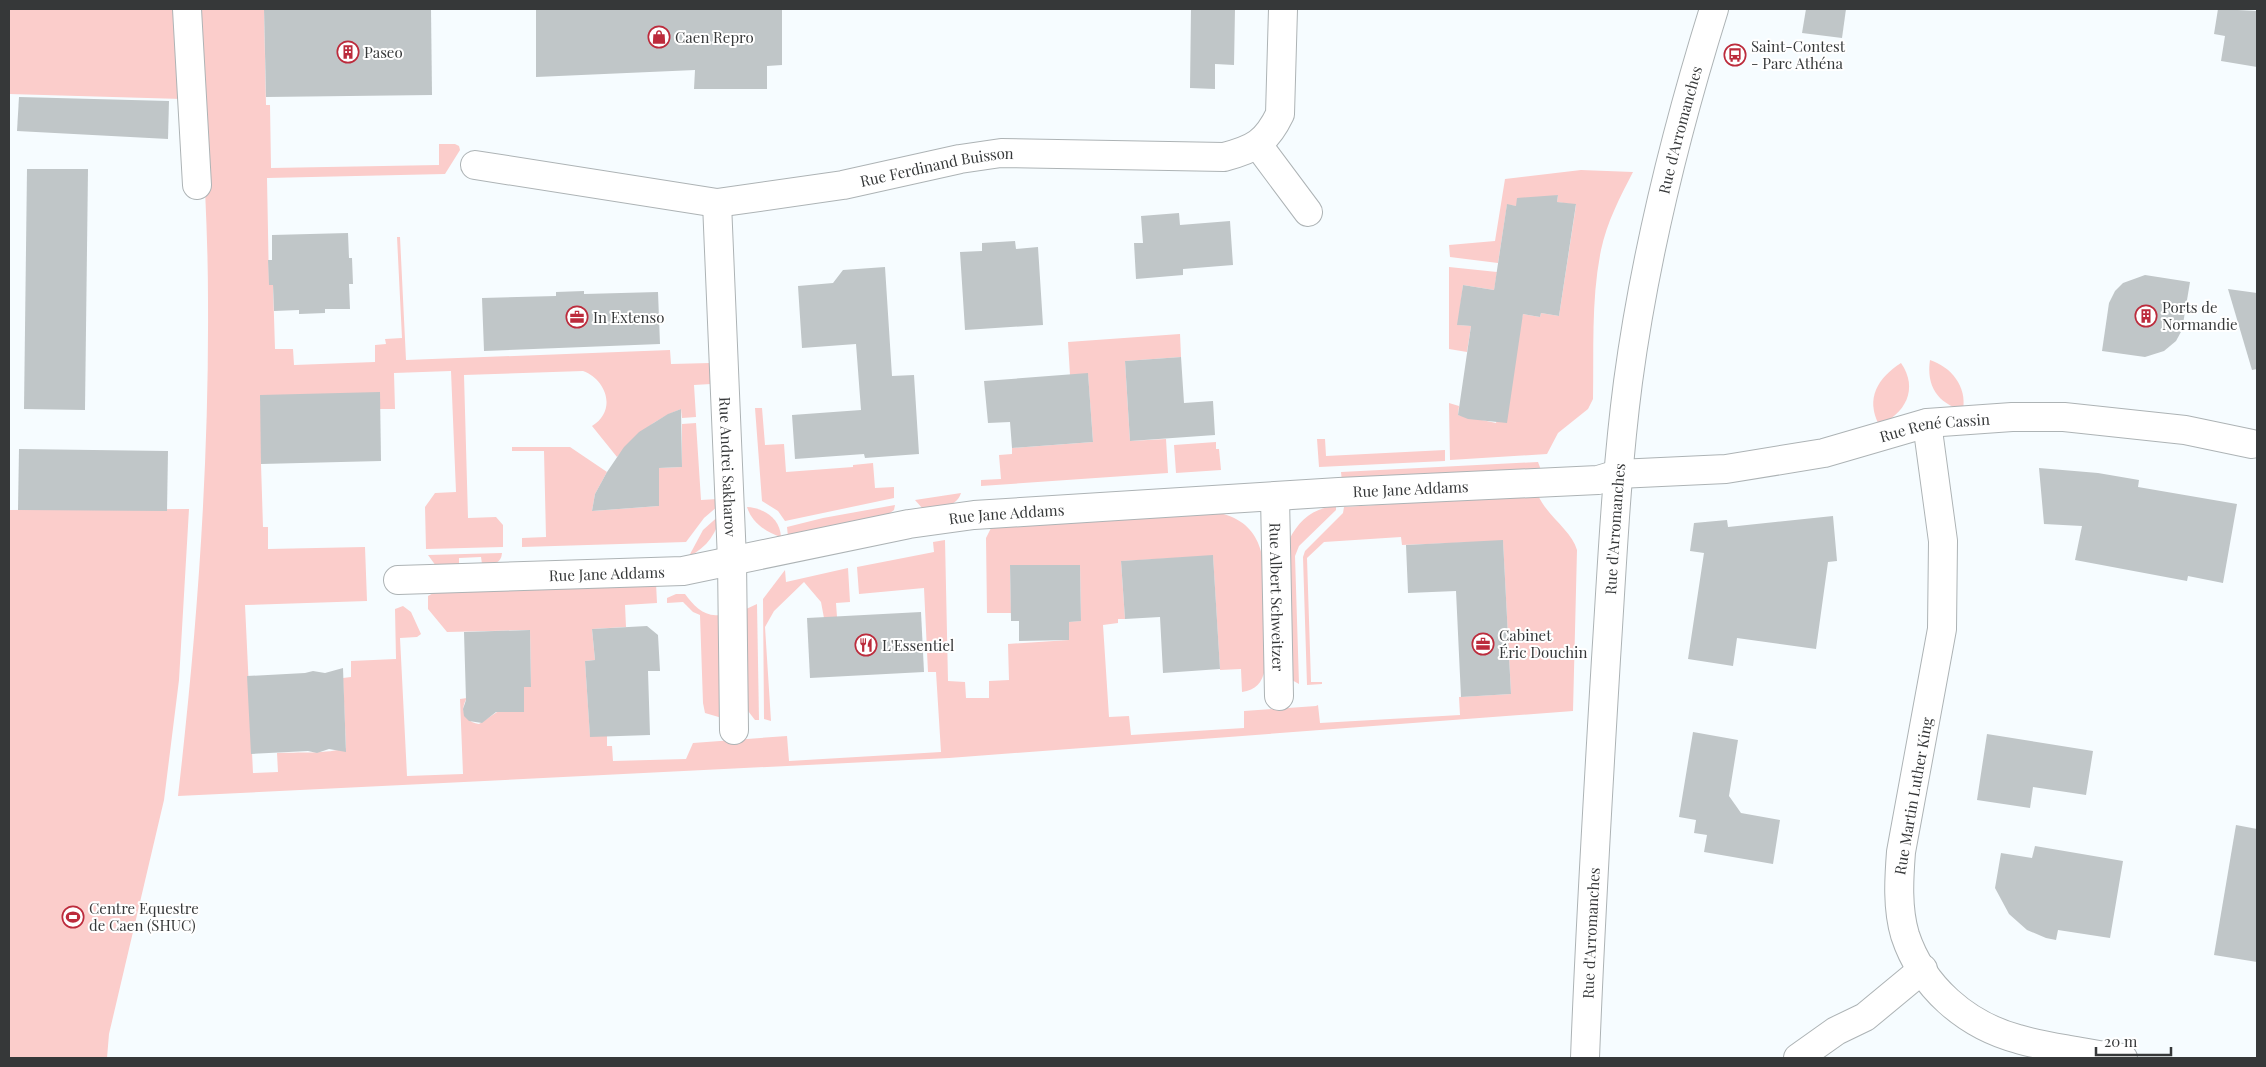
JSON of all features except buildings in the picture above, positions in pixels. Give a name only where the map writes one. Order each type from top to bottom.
[{"type":"street","points":[[187,9],[197,184]]},
{"type":"street","name":"Rue Ferdinand Buisson","points":[[475,165],[717,203],[843,185],[960,159],[1001,153],[1224,157],[1246,151],[1258,145],[1272,130],[1280,114],[1283,9]]},
{"type":"street","name":"Rue d'Arromanches","points":[[1586,1058],[1598,802],[1618,474],[1628,381],[1649,258],[1668,168],[1714,9]]},
{"type":"street","points":[[1258,145],[1308,212]]},
{"type":"street","name":"Rue Andrei Sakharov","points":[[717,203],[732,560],[734,730]]},
{"type":"street","name":"Rue René Cassin","points":[[1618,474],[1726,469],[1824,453],[1927,423],[2064,417],[2185,430],[2252,444]]},
{"type":"street","name":"Rue Martin Luther King","points":[[1927,423],[1944,541],[1942,629],[1898,883],[1905,934],[1923,969],[1947,1001],[1964,1015],[1987,1028],[2018,1039],[2123,1058]]},
{"type":"street","name":"Rue Jane Addams","points":[[398,580],[683,571],[909,524],[974,515],[1598,480],[1618,474]]},
{"type":"street","name":"Rue Albert Schweitzer","points":[[1275,497],[1279,696]]},
{"type":"street","points":[[1798,1058],[1836,1030],[1865,1017],[1923,969]]},
{"type":"shaded area","points":[[9,9],[175,9],[182,99],[9,94]]},
{"type":"shaded area","points":[[194,9],[264,9],[266,105],[270,105],[271,168],[439,165],[439,144],[455,144],[459,146],[460,150],[445,174],[267,178],[269,285],[273,285],[275,349],[293,349],[294,365],[375,362],[375,345],[386,344],[385,339],[402,338],[397,237],[400,237],[406,360],[670,350],[671,364],[710,363],[711,384],[694,385],[696,417],[682,418],[681,409],[671,413],[646,428],[617,457],[592,426],[600,420],[605,412],[606,396],[598,381],[591,375],[583,371],[464,375],[468,518],[496,517],[503,525],[503,547],[426,549],[425,507],[435,493],[456,492],[451,371],[394,373],[395,409],[380,409],[261,464],[263,527],[268,527],[268,549],[365,547],[367,601],[245,605],[253,773],[278,772],[277,753],[322,752],[346,748],[343,678],[351,677],[351,661],[396,659],[395,609],[403,606],[411,612],[421,634],[417,637],[400,638],[407,776],[463,774],[460,699],[467,698],[464,707],[465,715],[470,721],[479,724],[497,712],[519,687],[531,687],[530,630],[447,632],[428,609],[428,596],[435,592],[656,583],[657,603],[625,605],[626,627],[592,629],[595,660],[585,661],[590,736],[607,736],[607,746],[612,746],[613,761],[686,759],[693,743],[787,736],[789,761],[941,752],[936,672],[928,672],[924,588],[859,594],[857,567],[934,552],[933,542],[945,540],[948,681],[965,682],[966,698],[989,698],[989,681],[1009,680],[1008,644],[1069,640],[1069,629],[1063,629],[1063,622],[1081,621],[1080,565],[1010,565],[1011,613],[987,613],[986,538],[992,526],[1215,512],[1232,517],[1245,525],[1254,535],[1260,548],[1265,576],[1265,669],[1262,678],[1255,688],[1242,692],[1241,669],[1220,670],[1213,556],[1121,561],[1125,619],[1118,619],[1118,623],[1103,625],[1109,717],[1129,716],[1131,735],[1244,728],[1244,711],[1318,705],[1320,723],[1460,715],[1459,697],[1511,694],[1503,541],[1402,545],[1401,537],[1324,542],[1307,558],[1311,682],[1322,682],[1322,684],[1307,685],[1303,557],[1305,551],[1343,513],[1344,507],[1538,495],[1547,510],[1570,536],[1577,550],[1573,711],[949,758],[178,796],[196,611],[204,488],[208,364],[207,229]]},
{"type":"shaded area","points":[[1581,170],[1633,172],[1610,220],[1601,250],[1594,306],[1593,399],[1588,409],[1558,433],[1547,454],[1450,460],[1449,403],[1459,406],[1458,415],[1496,423],[1523,314],[1540,317],[1541,313],[1559,316],[1576,205],[1557,202],[1558,195],[1516,206],[1507,205],[1498,263],[1450,257],[1449,245],[1495,241],[1505,179]]},
{"type":"shaded area","points":[[1449,267],[1497,272],[1494,290],[1463,285],[1458,325],[1471,326],[1467,352],[1449,349]]},
{"type":"shaded area","points":[[1180,334],[1181,357],[1125,361],[1130,441],[1166,439],[1168,473],[981,486],[981,480],[1001,479],[999,455],[1012,454],[1012,448],[1093,442],[1088,374],[1070,375],[1068,342]]},
{"type":"shaded area","points":[[1930,360],[1945,367],[1960,385],[1964,401],[1963,410],[1947,403],[1932,386],[1929,369]]},
{"type":"shaded area","points":[[1901,363],[1909,382],[1907,400],[1896,414],[1879,425],[1873,406],[1876,389],[1886,375]]},
{"type":"shaded area","points":[[755,408],[762,408],[765,445],[784,444],[786,472],[853,467],[853,465],[873,463],[875,488],[894,487],[894,498],[785,521],[778,511],[762,501]]},
{"type":"shaded area","points":[[696,423],[701,500],[718,499],[718,506],[704,518],[686,542],[522,547],[522,538],[546,537],[544,451],[512,451],[512,447],[570,447],[607,472],[595,494],[592,511],[659,506],[659,468],[682,467],[682,424]]},
{"type":"shaded area","points":[[1317,439],[1325,439],[1326,456],[1445,450],[1445,461],[1319,467]]},
{"type":"shaded area","points":[[1216,442],[1216,449],[1219,449],[1221,470],[1176,473],[1174,445]]},
{"type":"shaded area","points":[[1538,462],[1541,470],[1342,482],[1341,472]]},
{"type":"shaded area","points":[[961,493],[955,502],[940,507],[923,509],[915,500]]},
{"type":"shaded area","points":[[895,505],[894,510],[886,516],[788,537],[787,527],[823,518]]},
{"type":"shaded area","points":[[1336,506],[1336,510],[1299,546],[1295,556],[1299,684],[1290,679],[1289,540],[1297,527],[1308,516],[1320,509]]},
{"type":"shaded area","points":[[747,507],[759,509],[770,515],[778,524],[781,537],[760,526],[752,518]]},
{"type":"shaded area","points":[[189,509],[179,680],[164,800],[109,1034],[107,1058],[9,1058],[9,510]]},
{"type":"shaded area","points":[[722,513],[710,539],[701,549],[689,556],[703,530]]},
{"type":"shaded area","points":[[502,553],[500,560],[492,564],[482,564],[481,557],[459,558],[459,565],[436,566],[428,555]]},
{"type":"shaded area","points":[[848,568],[850,602],[836,603],[837,617],[824,618],[821,602],[804,582],[774,611],[765,627],[771,721],[764,719],[763,599],[785,570],[786,582]]},
{"type":"shaded area","points":[[676,594],[685,594],[695,606],[704,612],[719,615],[722,718],[705,713],[700,615],[693,612],[683,602],[667,603],[667,598]]},
{"type":"shaded area","points":[[757,604],[759,720],[755,720],[745,707],[744,610]]},
{"type":"place","name":"Caen Repro","points":[[659,37]]},
{"type":"place","name":"Paseo","points":[[348,52]]},
{"type":"place","name":"Saint-Contest - Parc Athéna","points":[[1735,55]]},
{"type":"place","name":"Ports de Normandie","points":[[2146,316]]},
{"type":"place","name":"In Extenso","points":[[577,317]]},
{"type":"place","name":"Cabinet Éric Douchin","points":[[1483,644]]},
{"type":"place","name":"L'Essentiel","points":[[866,645]]},
{"type":"place","name":"Centre Equestre de Caen (SHUC)","points":[[73,917]]}]
